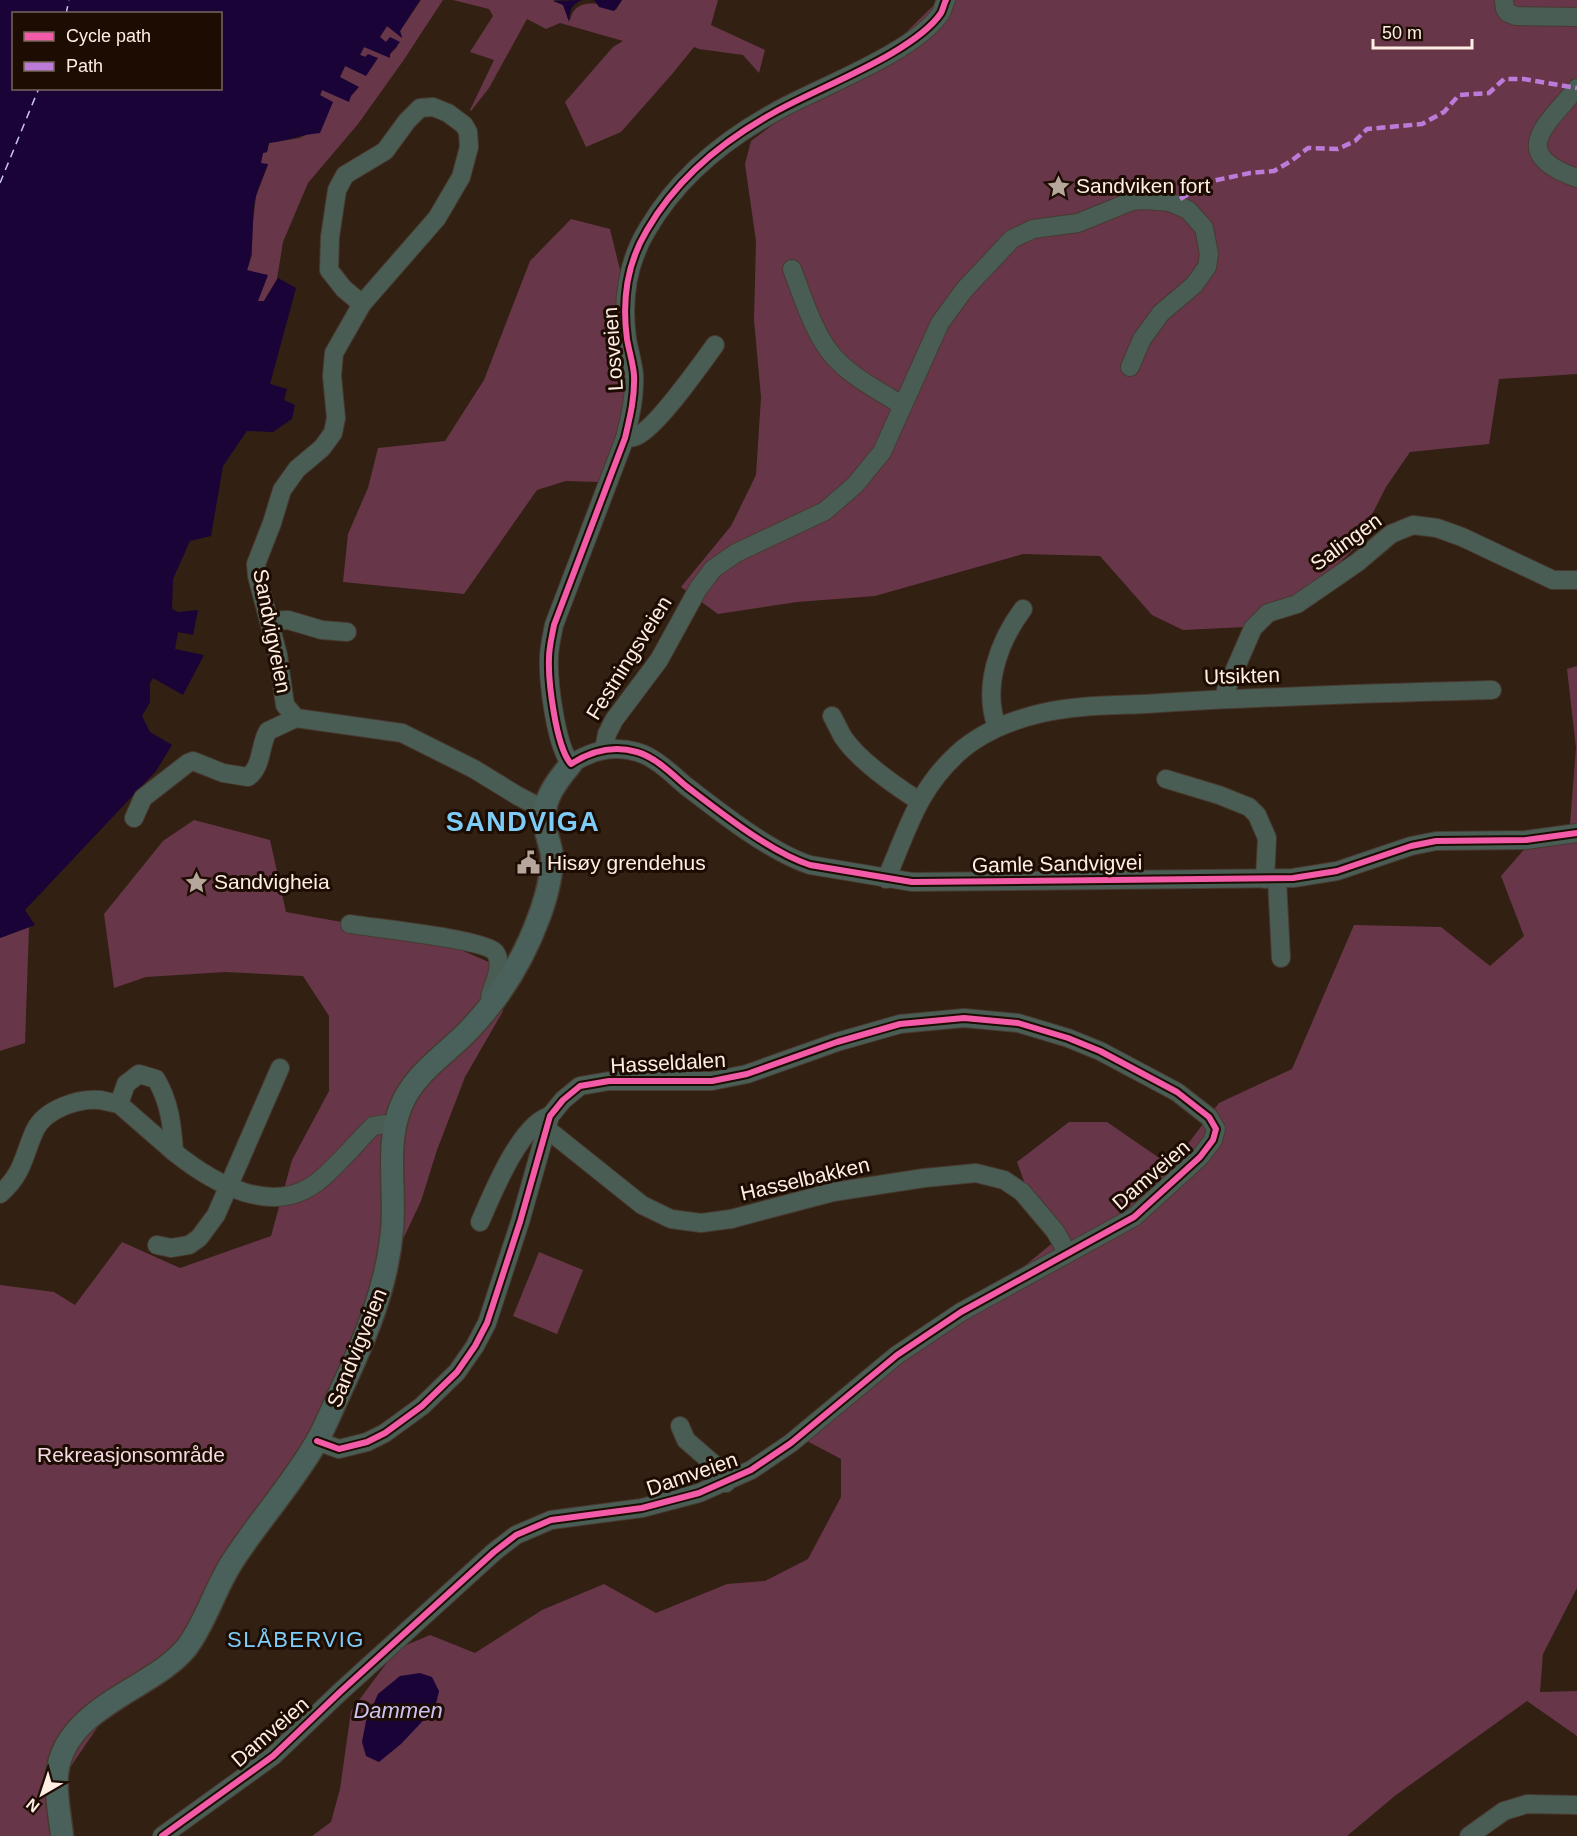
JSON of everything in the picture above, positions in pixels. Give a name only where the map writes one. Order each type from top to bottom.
[{"type":"main road","name":"Sandvigveien","points":[[62,1836],[57,1782],[59,1763],[66,1745],[90,1716],[158,1673],[185,1648],[201,1625],[234,1558],[285,1491],[317,1441],[359,1351],[388,1268],[392,1228],[394,1126],[400,1107],[417,1080],[432,1063],[470,1030],[493,1003],[518,965],[547,892],[552,854],[544,823],[545,810],[553,787],[571,764]]},
{"type":"street","name":"Losveien","points":[[571,764],[565,758],[560,741],[549,678],[549,655],[554,625],[633,410],[634,374],[627,337],[625,295],[633,260],[645,232],[671,193],[693,169],[711,154],[773,112],[900,48],[922,33],[942,12],[946,0]]},
{"type":"street","points":[[1504,0],[1504,9],[1516,16],[1577,17]]},
{"type":"street","points":[[1577,88],[1545,127],[1536,148],[1538,154],[1547,163],[1577,178]]},
{"type":"street","name":"Sandvigveien","points":[[362,304],[344,289],[329,270],[330,237],[338,190],[345,175],[385,151],[406,121],[420,108],[433,107],[448,113],[464,125],[468,132],[469,147],[461,177],[437,218],[362,304],[334,353],[332,376],[336,417],[333,433],[322,448],[297,469],[282,490],[256,564],[257,576],[270,621],[285,705],[296,717],[402,733],[474,769],[545,810]]},
{"type":"street","name":"Festningsveien","points":[[604,750],[607,734],[614,720],[659,660],[698,589],[713,569],[736,553],[825,511],[855,485],[882,452],[940,323],[964,290],[1012,239],[1033,230],[1078,222],[1132,201],[1170,202],[1188,210],[1204,228],[1209,254],[1207,267],[1194,285],[1161,313],[1142,339],[1130,367]]},
{"type":"street","points":[[792,269],[822,340],[834,357],[861,379],[902,405]]},
{"type":"street","points":[[624,438],[635,437],[645,431],[673,400],[715,345]]},
{"type":"street","name":"Salingen","points":[[1226,698],[1226,690],[1253,628],[1268,613],[1296,604],[1358,562],[1391,534],[1413,525],[1437,528],[1462,537],[1553,580],[1577,580]]},
{"type":"street","points":[[997,727],[990,694],[994,673],[1003,641],[1023,609]]},
{"type":"street","points":[[270,621],[288,620],[322,630],[347,632]]},
{"type":"street","name":"Utsikten","points":[[886,879],[919,801],[936,776],[958,753],[997,727],[1042,713],[1072,708],[1226,698],[1492,690]]},
{"type":"street","points":[[832,716],[843,738],[855,751],[899,788],[919,801]]},
{"type":"street","points":[[134,818],[143,798],[193,761],[223,773],[248,777],[258,767],[268,731],[296,717]]},
{"type":"street","name":"Gamle Sandvigvei","points":[[571,764],[584,756],[604,750],[620,749],[641,753],[754,835],[794,860],[810,866],[912,882],[1271,879],[1315,876],[1411,846],[1436,841],[1526,840],[1577,833]]},
{"type":"street","points":[[1166,779],[1219,795],[1249,807],[1257,815],[1267,838],[1281,958]]},
{"type":"street","points":[[350,924],[488,947],[495,952],[500,965],[490,996],[493,1003]]},
{"type":"street","name":"Hasseldalen","points":[[317,1441],[339,1449],[367,1442],[385,1433],[422,1406],[457,1372],[487,1323],[549,1123],[562,1100],[580,1086],[609,1081],[712,1081],[747,1074],[837,1042],[900,1024],[964,1018],[1018,1023],[1079,1043],[1148,1075],[1192,1102],[1209,1117]]},
{"type":"street","points":[[157,1245],[171,1248],[189,1245],[199,1238],[216,1215],[280,1068]]},
{"type":"street","points":[[119,1104],[126,1084],[139,1074],[156,1079],[165,1095],[173,1129],[174,1152]]},
{"type":"street","points":[[0,1194],[13,1183],[22,1166],[35,1129],[42,1119],[76,1102],[99,1100],[119,1104],[196,1170],[243,1193],[270,1198],[297,1193],[320,1180],[373,1126],[385,1124],[394,1126]]},
{"type":"street","name":"Damveien","points":[[162,1836],[273,1756],[357,1676],[494,1552],[516,1535],[551,1520],[642,1508],[699,1493],[751,1470],[791,1443],[897,1355],[960,1312],[1134,1217],[1180,1176],[1213,1140],[1216,1129],[1209,1117]]},
{"type":"street","points":[[480,1222],[500,1178],[522,1140],[542,1118],[549,1123]]},
{"type":"street","name":"Hasselbakken","points":[[549,1123],[642,1205],[671,1219],[701,1223],[731,1219],[833,1192],[924,1178],[976,1173],[1004,1180],[1023,1192],[1055,1231],[1067,1252]]},
{"type":"street","points":[[680,1426],[686,1440],[717,1467],[726,1483]]},
{"type":"street","points":[[1470,1836],[1504,1811],[1527,1804],[1577,1804]]},
{"type":"green space","points":[[421,0],[443,0],[358,124],[308,183],[283,242],[277,279],[264,301],[257,301],[247,270],[252,255],[256,196],[268,165],[260,164],[263,153],[267,152],[269,143],[300,138],[307,134],[322,90],[340,77],[345,66],[366,57],[360,55],[364,47],[390,54],[398,46],[379,37],[387,26],[402,37],[400,31]]},
{"type":"green space","points":[[453,0],[553,0],[563,5],[570,21],[576,9],[586,4],[616,10],[622,0],[718,0],[711,25],[765,50],[759,73],[743,55],[694,47],[621,132],[586,147],[565,102],[613,47],[623,41],[560,23],[546,29],[527,19],[489,88],[471,111],[494,60],[470,52],[493,16],[489,9]]},
{"type":"green space","points":[[939,0],[1577,0],[1577,374],[1499,379],[1489,444],[1410,452],[1386,487],[1355,548],[1302,598],[1267,626],[1183,630],[1152,615],[1100,556],[1023,554],[875,596],[797,602],[718,614],[681,587],[731,526],[756,475],[761,397],[754,320],[756,241],[745,164],[751,141],[814,94],[881,57]]},
{"type":"green space","points":[[571,219],[610,229],[621,274],[629,411],[599,482],[566,481],[537,490],[464,594],[343,582],[348,534],[368,488],[378,448],[445,441],[484,380],[530,261]]},
{"type":"green space","points":[[1577,666],[1577,1588],[1543,1654],[1540,1692],[1577,1691],[1577,1736],[1527,1701],[1396,1795],[1347,1836],[312,1836],[331,1822],[340,1789],[351,1711],[397,1649],[430,1635],[475,1653],[542,1610],[604,1584],[656,1613],[727,1584],[765,1581],[808,1559],[841,1497],[841,1459],[807,1441],[778,1455],[994,1291],[1055,1241],[1027,1190],[1017,1162],[1069,1122],[1107,1122],[1171,1166],[1219,1103],[1292,1069],[1354,925],[1441,927],[1490,966],[1524,936],[1501,876],[1527,846],[1570,824],[1576,748],[1567,669]]},
{"type":"green space","name":"Rekreasjonsområde","points":[[194,820],[270,840],[286,912],[436,939],[491,963],[503,1011],[465,1077],[437,1150],[421,1201],[388,1271],[365,1344],[252,1545],[206,1637],[176,1673],[99,1725],[69,1769],[66,1786],[69,1836],[0,1836],[0,1285],[54,1292],[75,1305],[122,1242],[180,1268],[271,1236],[292,1160],[329,1091],[329,1016],[303,976],[225,972],[146,977],[114,988],[104,914],[163,841]]},
{"type":"green space","points":[[29,927],[25,1043],[0,1051],[0,938]]},
{"type":"green space","points":[[539,1252],[583,1270],[557,1334],[513,1316]]},
{"type":"water","points":[[0,0],[420,0],[400,31],[402,38],[387,26],[380,37],[386,42],[390,37],[400,42],[390,54],[390,58],[364,47],[360,55],[365,57],[368,54],[378,58],[366,76],[345,66],[340,77],[359,87],[349,102],[322,90],[320,95],[333,102],[320,133],[269,143],[267,152],[263,153],[261,163],[268,164],[256,196],[250,261],[247,270],[268,275],[258,301],[264,301],[278,278],[296,288],[270,384],[287,389],[284,400],[295,405],[292,419],[273,432],[247,431],[223,466],[211,536],[190,541],[173,579],[172,609],[178,612],[198,610],[193,635],[178,632],[175,649],[204,655],[183,695],[153,678],[150,683],[150,702],[142,716],[150,732],[172,745],[156,771],[25,910],[35,925],[0,938]]},
{"type":"water","points":[[583,0],[572,8],[569,22],[563,5],[553,1]]},
{"type":"water","points":[[592,0],[622,0],[614,11],[599,7]]},
{"type":"water","name":"Dammen","points":[[420,1673],[432,1677],[439,1691],[435,1708],[401,1744],[379,1762],[366,1756],[362,1742],[366,1721],[378,1694],[400,1676]]},
{"type":"ferry route","points":[[66,12],[69,0]]},
{"type":"ferry route","points":[[0,183],[38,90]]},
{"type":"marked path","points":[[1180,199],[1212,181],[1250,173],[1274,171],[1308,148],[1338,149],[1355,141],[1367,129],[1422,124],[1444,112],[1459,95],[1489,93],[1504,79],[1524,79],[1577,88]]},
{"type":"cycle path","points":[[946,0],[941,13],[928,28],[910,42],[864,68],[775,112],[719,148],[702,162],[672,194],[640,243],[631,269],[625,311],[627,339],[634,375],[629,422],[554,625],[550,650],[549,669],[554,714],[561,744],[571,764],[602,750],[619,749],[644,754],[746,830],[795,859],[810,865],[912,882],[1293,878],[1337,871],[1411,846],[1436,841],[1526,840],[1577,833]]},
{"type":"cycle path","points":[[162,1836],[273,1756],[340,1692],[494,1552],[516,1535],[551,1520],[642,1508],[699,1493],[751,1470],[791,1443],[897,1355],[961,1312],[1134,1217],[1200,1157],[1213,1140],[1216,1129],[1209,1117],[1177,1092],[1100,1051],[1068,1038],[1018,1023],[964,1018],[900,1024],[837,1042],[747,1074],[712,1081],[609,1081],[580,1086],[563,1100],[550,1116],[520,1222],[487,1323],[457,1372],[422,1406],[385,1433],[367,1442],[339,1449],[317,1441]]},
{"type":"place","name":"Sandviken fort","points":[[1058,186]]},
{"type":"place","name":"Hisøy grendehus","points":[[529,863]]},
{"type":"place","name":"Sandvigheia","points":[[196,882]]},
{"type":"district","name":"SANDVIGA","points":[[523,822]]},
{"type":"district","name":"SLÅBERVIG","points":[[296,1639]]}]
